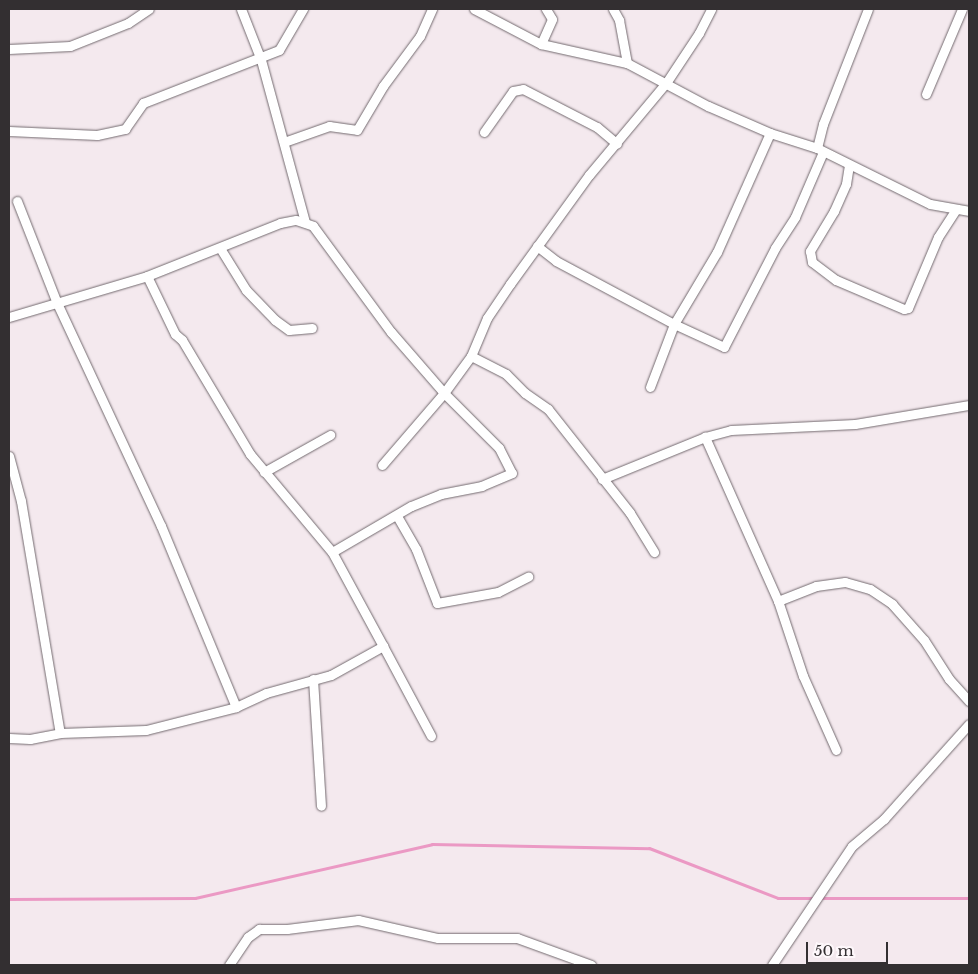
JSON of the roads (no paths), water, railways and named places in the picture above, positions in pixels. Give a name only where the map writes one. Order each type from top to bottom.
[{"type":"street","points":[[9,49],[70,46],[128,23],[149,9]]},
{"type":"street","points":[[241,9],[261,60],[305,222]]},
{"type":"street","points":[[9,131],[98,135],[125,129],[143,103],[217,73],[261,60],[279,50],[304,9]]},
{"type":"street","points":[[284,142],[328,126],[357,130],[383,86],[420,36],[432,9]]},
{"type":"street","points":[[474,9],[541,44],[627,64],[770,133],[820,150],[930,204],[969,211]]},
{"type":"street","points":[[541,44],[552,19],[546,9]]},
{"type":"street","points":[[613,9],[619,20],[627,64]]},
{"type":"street","points":[[382,465],[444,394],[471,356],[487,318],[536,246],[589,175],[617,144],[666,83],[699,33],[710,9]]},
{"type":"street","points":[[536,246],[556,261],[674,324],[724,347],[775,248],[795,217],[820,150],[823,124],[868,9]]},
{"type":"street","points":[[926,94],[963,9],[969,10]]},
{"type":"street","points":[[484,132],[513,91],[523,89],[597,127],[617,144]]},
{"type":"street","points":[[650,387],[674,324],[696,282],[717,252],[770,133]]},
{"type":"street","points":[[849,165],[846,184],[834,211],[810,251],[812,262],[836,280],[904,309],[908,308],[938,237],[956,209]]},
{"type":"street","points":[[17,200],[57,303],[165,535],[236,707]]},
{"type":"street","points":[[9,317],[147,276],[280,223],[305,222],[313,226],[391,332],[444,394],[499,448],[512,473],[482,486],[440,494],[332,552]]},
{"type":"street","points":[[220,248],[246,290],[275,320],[289,330],[312,328]]},
{"type":"street","points":[[147,276],[175,334],[182,340],[250,454],[332,552],[431,736]]},
{"type":"street","points":[[471,356],[506,374],[548,409],[602,480],[630,513],[654,552]]},
{"type":"street","points":[[602,480],[705,437],[730,430],[855,424],[969,405]]},
{"type":"street","points":[[264,472],[330,435]]},
{"type":"street","points":[[705,437],[778,601],[802,676],[836,750]]},
{"type":"street","points":[[9,456],[21,501],[60,733]]},
{"type":"street","points":[[397,516],[416,548],[437,604],[498,592],[528,577]]},
{"type":"street","points":[[778,601],[826,584],[855,582],[870,589],[892,604],[924,640],[950,679],[969,701]]},
{"type":"street","points":[[9,738],[30,739],[60,733],[146,730],[236,707],[266,693],[331,675],[383,646]]},
{"type":"street","points":[[313,679],[321,806]]},
{"type":"street","points":[[772,965],[852,846],[884,818],[969,724]]},
{"type":"street","points":[[229,965],[248,937],[259,929],[287,929],[358,920],[438,938],[517,938],[591,965]]},
{"type":"waterway","points":[[9,899],[195,898],[432,844],[649,848],[778,898],[969,898]]}]
